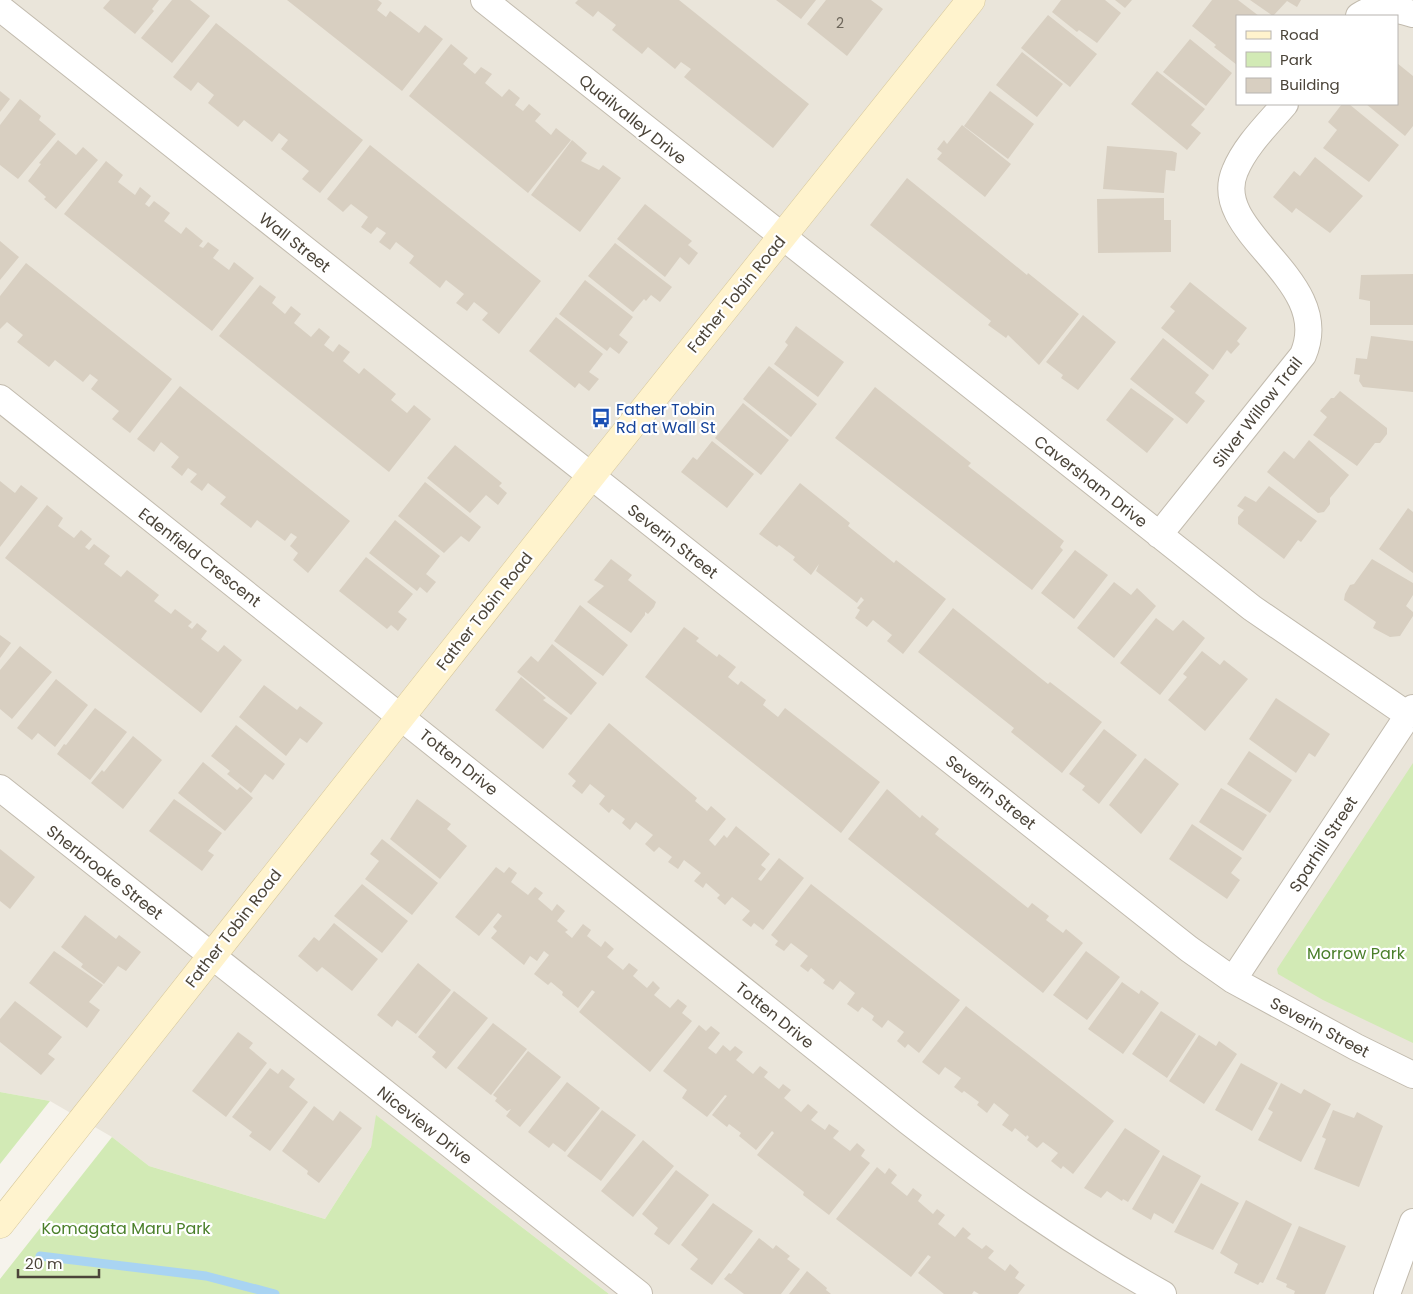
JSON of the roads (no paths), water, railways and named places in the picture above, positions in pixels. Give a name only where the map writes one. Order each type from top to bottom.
[{"type":"street","name":"Quailvalley Drive","points":[[484,0],[782,237]]},
{"type":"street","name":"Father Tobin Road","points":[[0,1224],[401,715],[971,0]]},
{"type":"street","points":[[1360,15],[1368,10],[1384,7],[1413,14]]},
{"type":"street","name":"Wall Street","points":[[0,8],[591,476]]},
{"type":"street","name":"Silver Willow Trail","points":[[1159,535],[1303,354],[1308,343],[1308,320],[1302,299],[1234,210],[1232,190],[1234,172],[1244,154],[1284,105]]},
{"type":"street","name":"Caversham Drive","points":[[782,237],[1252,608],[1411,712]]},
{"type":"street","name":"Edenfield Crescent","points":[[0,398],[401,715]]},
{"type":"street","name":"Severin Street","points":[[591,476],[1189,949],[1233,980],[1356,1047],[1413,1075]]},
{"type":"street","name":"Sparhill Street","points":[[1233,980],[1411,712]]},
{"type":"street","name":"Totten Drive","points":[[401,715],[901,1116],[1012,1201],[1072,1241],[1163,1294]]},
{"type":"street","name":"Sherbrooke Street","points":[[0,788],[211,956]]},
{"type":"street","name":"Niceview Drive","points":[[211,956],[638,1294]]},
{"type":"street","points":[[1387,1294],[1413,1222]]},
{"type":"waterway","points":[[40,1256],[206,1276],[275,1294]]},
{"type":"place","name":"Father Tobin Rd at Wall St","points":[[601,418]]},
{"type":"park label","name":"Morrow Park","points":[[1356,953]]},
{"type":"park label","name":"Komagata Maru Park","points":[[126,1228]]}]
